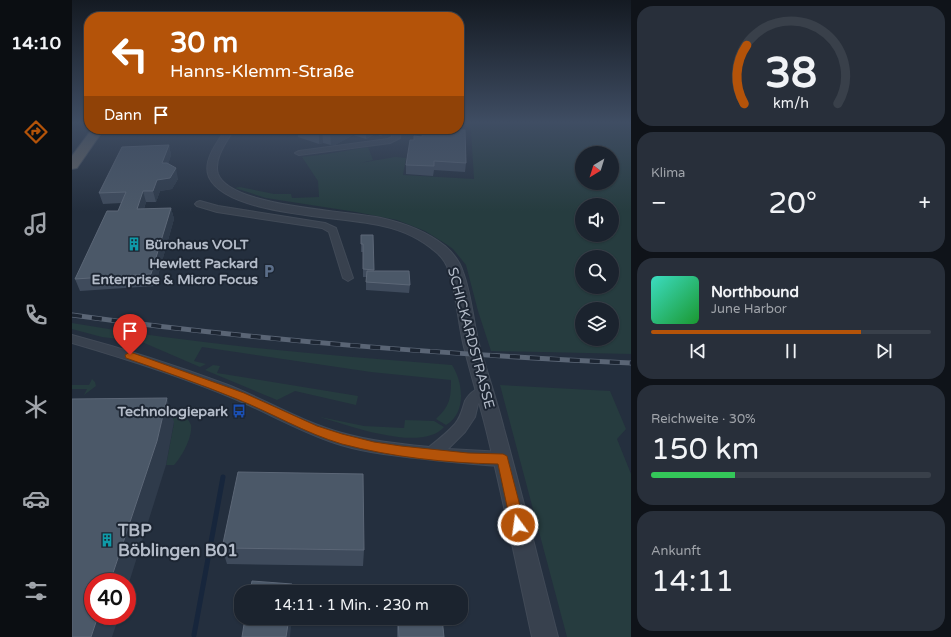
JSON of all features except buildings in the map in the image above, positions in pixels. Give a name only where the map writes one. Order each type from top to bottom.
[{"type":"highway","points":[[72,165],[78,152]]},
{"type":"street","name":"SCHICKARDSTRASSE","points":[[218,152],[212,169],[213,176],[218,185],[229,193],[248,200],[270,205],[350,216],[390,224],[417,234],[442,250],[450,259],[456,271],[468,333],[503,459],[545,637]]},
{"type":"street","points":[[299,153],[309,152]]},
{"type":"street","points":[[200,204],[217,209],[325,226],[333,230],[348,278]]},
{"type":"street","points":[[72,339],[130,355],[240,396],[313,429],[341,439],[374,447],[473,459],[503,459]]},
{"type":"street","points":[[431,454],[460,428],[468,417],[472,402],[485,390]]},
{"type":"green space","points":[[340,152],[370,152],[373,160],[360,163],[395,157],[406,158],[403,175],[474,179],[472,152],[575,152],[575,190],[619,190],[619,152],[631,152],[631,354],[491,351],[478,311],[466,265],[453,249],[446,244],[425,231],[397,220],[266,198],[235,188],[240,187],[274,194],[291,194],[292,198],[319,197],[318,181],[302,157]]},
{"type":"green space","points":[[72,323],[119,331],[214,343],[309,353],[452,365],[459,380],[461,397],[460,405],[453,420],[446,425],[436,419],[447,406],[449,401],[451,380],[371,372],[202,347],[194,361],[206,364],[200,367],[142,342],[102,337],[72,329]]},
{"type":"green space","points":[[213,365],[220,366],[217,373],[358,396],[356,405],[295,391],[277,400],[205,370]]},
{"type":"green space","points":[[92,379],[96,386],[84,395],[87,389],[72,389],[72,385],[89,385]]},
{"type":"green space","points":[[500,385],[610,391],[626,429],[617,439],[631,474],[631,637],[567,637]]},
{"type":"green space","points":[[166,411],[181,412],[191,425],[190,435],[186,446],[174,465],[166,465],[174,423]]},
{"type":"green space","points":[[320,417],[364,426],[404,428],[405,420],[434,421],[444,427],[433,434],[419,438],[402,437],[365,431]]},
{"type":"waterway","points":[[194,635],[223,477]]},
{"type":"railway","points":[[72,315],[281,339],[421,351],[631,363]]},
{"type":"place","name":"Bürohaus VOLT","points":[[134,244]]},
{"type":"place","name":"Hewlett Packard Enterprise & Micro Focus","points":[[269,271]]},
{"type":"place","name":"Technologiepark","points":[[239,411]]},
{"type":"place","name":"TBP Böblingen B01","points":[[107,540]]},
{"type":"route","points":[[130,355],[240,396],[313,429],[341,439],[374,447],[473,459],[503,459],[518,525]]}]
